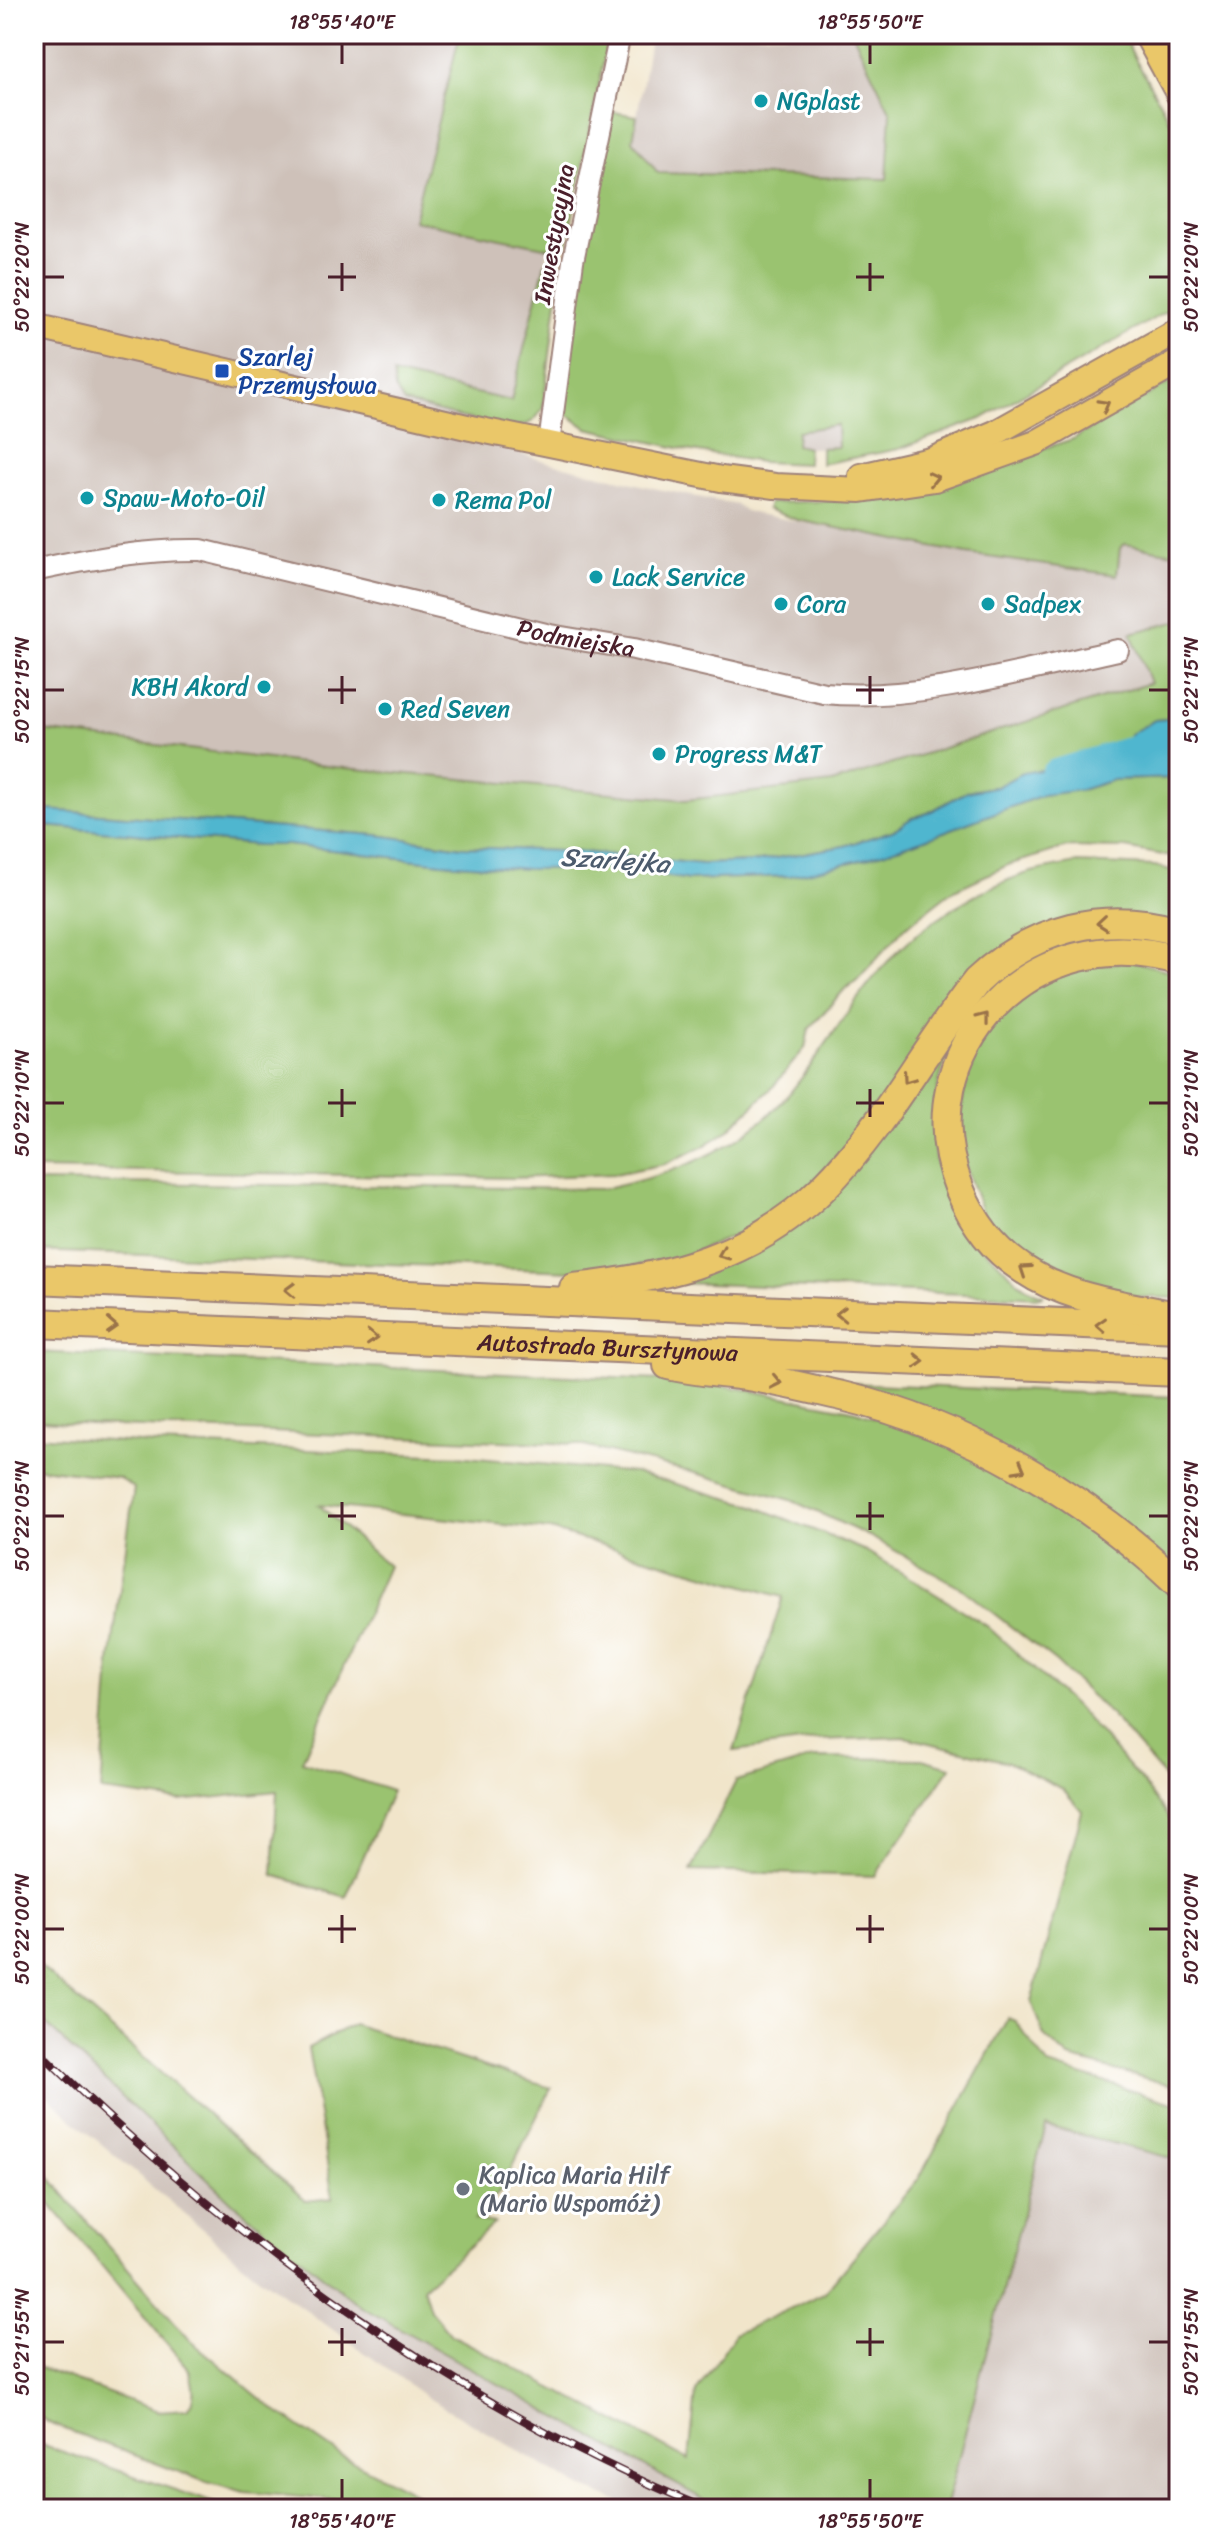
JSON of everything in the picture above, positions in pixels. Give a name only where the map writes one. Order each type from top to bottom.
[{"type":"highway","points":[[480,1298],[631,1282],[705,1262],[739,1247],[785,1219],[824,1186],[866,1136],[966,995],[998,962],[1020,947],[1086,924],[1139,922],[1179,931]]},
{"type":"highway","points":[[1179,961],[1140,952],[1102,952],[1069,959],[1023,980],[996,1003],[965,1045],[953,1074],[946,1120],[949,1156],[966,1203],[988,1238],[1004,1255],[1039,1279],[1066,1291],[1179,1317]]},
{"type":"highway","name":"Autostrada Bursztynowa","points":[[34,1279],[1179,1328]]},
{"type":"highway","name":"Autostrada Bursztynowa","points":[[34,1323],[1179,1372]]},
{"type":"highway","points":[[589,1347],[691,1370],[749,1377],[845,1397],[942,1430],[1022,1469],[1068,1497],[1105,1522],[1179,1585]]},
{"type":"main road","points":[[1146,34],[1179,95]]},
{"type":"main road","points":[[34,326],[372,405],[721,479],[775,486],[861,490],[935,479],[1036,443],[1179,362]]},
{"type":"main road","points":[[828,488],[860,476],[931,460],[995,433],[1179,330]]},
{"type":"street","name":"Inwestycyjna","points":[[549,444],[573,261],[620,34]]},
{"type":"street","name":"Podmiejska","points":[[34,571],[99,557],[168,549],[201,550],[550,635],[634,649],[824,693],[854,696],[932,689],[1118,650]]},
{"type":"shaded area","points":[[34,34],[460,34],[413,220],[549,248],[511,402],[394,374],[395,389],[505,426],[500,447],[653,488],[737,505],[747,512],[967,554],[1116,575],[1120,548],[1125,544],[1179,554],[1179,621],[1131,634],[1151,683],[832,783],[686,800],[334,767],[34,730]]},
{"type":"shaded area","points":[[651,34],[853,34],[892,113],[888,179],[657,173],[633,140]]},
{"type":"shaded area","points":[[837,425],[838,448],[796,445],[797,431]]},
{"type":"shaded area","points":[[34,2013],[232,2202],[360,2306],[701,2498],[733,2509],[635,2509],[577,2485],[428,2398],[254,2273],[66,2114],[34,2083]]},
{"type":"shaded area","points":[[1046,2126],[1179,2160],[1179,2509],[945,2509]]},
{"type":"green space","points":[[460,34],[609,34],[567,245],[549,248],[413,220]]},
{"type":"green space","points":[[853,34],[1124,34],[1179,137],[1179,304],[981,419],[899,449],[821,464],[821,448],[838,447],[837,425],[797,431],[796,445],[808,448],[807,464],[760,462],[587,428],[564,412],[580,277],[613,112],[637,116],[633,140],[658,173],[887,179],[891,113]]},
{"type":"green space","points":[[545,264],[561,271],[543,408],[536,418],[525,425],[501,425],[404,403],[395,389],[393,374],[511,401]]},
{"type":"green space","points":[[1179,377],[1179,554],[1125,544],[1120,548],[1117,575],[967,554],[797,520],[767,509],[769,503],[885,499],[924,491],[1073,439]]},
{"type":"green space","points":[[1179,621],[1179,718],[1155,720],[1130,734],[1115,765],[1089,762],[1063,769],[1047,769],[998,786],[966,792],[892,831],[844,846],[754,862],[702,864],[584,852],[463,847],[377,835],[34,809],[34,730],[334,767],[686,800],[832,783],[1150,683],[1131,633]]},
{"type":"green space","points":[[1179,778],[1179,858],[1125,848],[1067,847],[1008,865],[950,892],[904,928],[844,990],[809,1029],[805,1048],[772,1088],[726,1132],[665,1164],[615,1174],[513,1178],[34,1169],[34,825],[288,845],[442,863],[528,869],[618,868],[689,880],[790,876],[852,862],[922,840],[1048,793],[1081,790],[1113,780]]},
{"type":"green space","points":[[1076,863],[1155,866],[1179,872],[1179,922],[1017,940],[827,1171],[752,1228],[681,1258],[599,1272],[34,1251],[34,1182],[603,1189],[679,1168],[727,1145],[769,1114],[804,1075],[877,974],[924,928],[964,902],[1008,880]]},
{"type":"green space","points":[[1131,961],[1179,973],[1179,1298],[1134,1297],[1081,1285],[1029,1261],[983,1215],[956,1141],[969,1061],[1009,1002],[1068,969]]},
{"type":"green space","points":[[956,1028],[959,1031],[939,1082],[935,1108],[933,1134],[942,1186],[971,1237],[1017,1280],[1043,1295],[682,1283],[687,1277],[743,1257]]},
{"type":"green space","points":[[34,1352],[706,1382],[857,1411],[954,1447],[1042,1493],[1149,1572],[1179,1599],[1179,1794],[1109,1713],[1056,1662],[960,1587],[869,1536],[791,1500],[576,1444],[90,1425],[34,1420]]},
{"type":"green space","points":[[824,1382],[1179,1397],[1179,1574],[1137,1538]]},
{"type":"green space","points":[[34,1436],[457,1456],[635,1473],[749,1504],[866,1551],[987,1626],[1081,1712],[1143,1783],[1179,1832],[1179,2087],[1069,2058],[1044,2036],[1031,2002],[1082,1811],[1063,1789],[1008,1762],[905,1737],[816,1740],[734,1751],[783,1597],[550,1530],[319,1505],[388,1566],[302,1761],[392,1791],[346,1897],[273,1875],[277,1791],[179,1801],[101,1791],[110,1663],[134,1488],[119,1478],[34,1467]]},
{"type":"green space","points":[[813,1758],[922,1759],[951,1767],[875,1876],[691,1871],[736,1781]]},
{"type":"green space","points":[[34,1961],[306,2201],[333,2198],[308,2048],[353,2024],[551,2088],[500,2191],[475,2220],[495,2223],[423,2287],[430,2310],[450,2334],[689,2460],[696,2392],[735,2334],[824,2293],[919,2178],[1008,2018],[1015,2021],[1048,2065],[1179,2105],[1179,2160],[1046,2126],[945,2509],[733,2509],[701,2498],[360,2306],[232,2202],[34,2013]]},
{"type":"green space","points":[[34,2157],[190,2340],[273,2409],[340,2455],[420,2496],[428,2503],[427,2508],[245,2492],[206,2482],[49,2423],[34,2413],[34,2366],[158,2411],[187,2409],[193,2391],[190,2371],[34,2185]]},
{"type":"green space","points":[[34,2442],[231,2509],[96,2509],[82,2505],[79,2509],[34,2509]]},
{"type":"water","points":[[1179,718],[1179,778],[1113,780],[1081,790],[1043,795],[864,859],[790,876],[689,880],[618,868],[528,869],[442,863],[288,845],[34,825],[34,809],[377,835],[463,847],[584,852],[702,864],[754,862],[844,846],[892,831],[966,792],[998,786],[1022,773],[1063,769],[1089,762],[1115,765],[1129,735],[1155,720]]},
{"type":"waterway","name":"Szarlejka","points":[[1056,775],[1125,754],[1179,743]]},
{"type":"railway","points":[[34,2046],[185,2184],[265,2249],[348,2310],[434,2367],[523,2420],[614,2467],[707,2509]]},
{"type":"place","name":"NGplast","points":[[761,101]]},
{"type":"place","name":"Szarlej Przemysłowa","points":[[222,371]]},
{"type":"place","name":"Spaw-Moto-Oil","points":[[87,498]]},
{"type":"place","name":"Rema Pol","points":[[439,500]]},
{"type":"place","name":"Lack Service","points":[[596,577]]},
{"type":"place","name":"Cora","points":[[781,604]]},
{"type":"place","name":"Sadpex","points":[[988,604]]},
{"type":"place","name":"KBH Akord","points":[[264,687]]},
{"type":"place","name":"Red Seven","points":[[385,709]]},
{"type":"place","name":"Progress M&T","points":[[659,754]]},
{"type":"place","name":"Kaplica Maria Hilf (Mario Wspomóż)","points":[[463,2189]]}]
